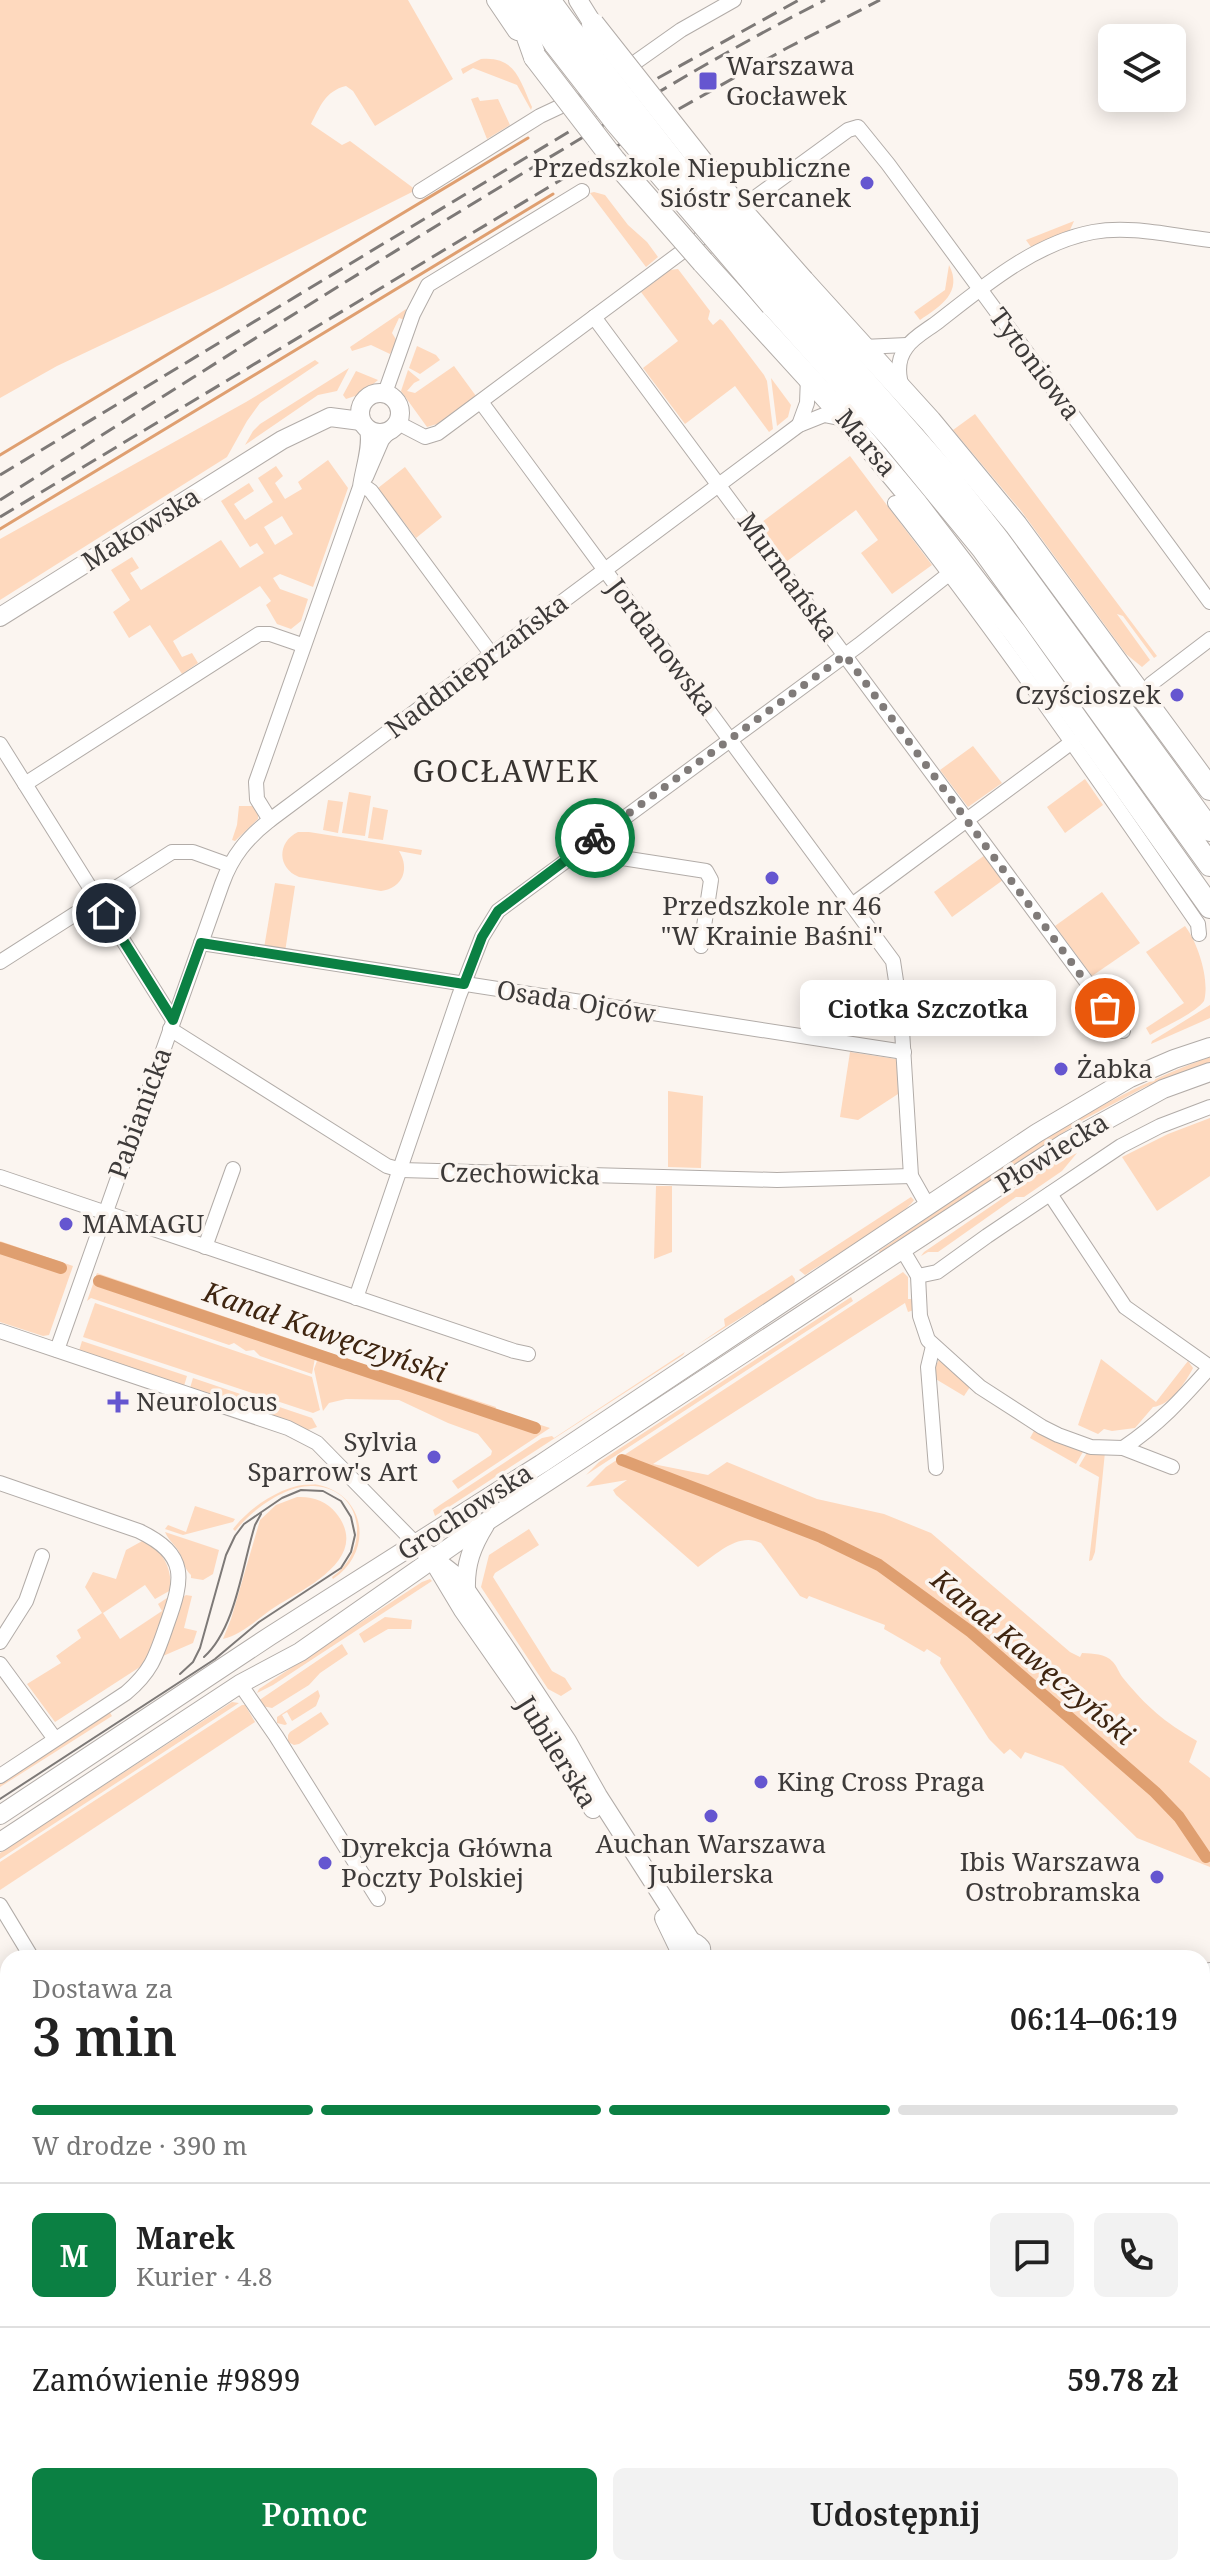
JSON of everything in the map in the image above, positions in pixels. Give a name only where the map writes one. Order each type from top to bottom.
[{"type":"main road","name":"Marsa","points":[[496,0],[535,57],[629,178],[779,299],[863,347],[1016,525],[1210,789]]},
{"type":"main road","points":[[510,0],[535,57]]},
{"type":"main road","name":"Marsa","points":[[525,0],[574,34],[615,121],[949,477],[1210,830]]},
{"type":"main road","name":"Marsa","points":[[549,0],[574,34],[731,199],[779,299],[808,377],[847,420],[982,587],[1210,907]]},
{"type":"main road","points":[[563,0],[574,34]]},
{"type":"main road","name":"Marsa","points":[[574,34],[578,0]]},
{"type":"main road","name":"Marsa","points":[[779,299],[983,549],[1210,865]]},
{"type":"main road","points":[[385,393],[399,404],[401,414],[394,428],[377,434],[363,418],[371,395],[385,393]]},
{"type":"main road","name":"Makowska","points":[[0,617],[282,440],[330,417],[363,418]]},
{"type":"main road","points":[[982,587],[1009,608],[1058,669],[1086,692]]},
{"type":"main road","points":[[1081,612],[1090,641],[1113,675],[1143,737]]},
{"type":"main road","name":"Płowiecka","points":[[928,1206],[1037,1133],[1130,1078],[1210,1047]]},
{"type":"main road","name":"Płowiecka","points":[[902,1249],[1109,1117],[1163,1089],[1210,1072]]},
{"type":"main road","name":"Grochowska","points":[[0,1815],[270,1636],[541,1464],[928,1206]]},
{"type":"main road","name":"Grochowska","points":[[0,1842],[240,1684],[300,1652],[486,1522],[902,1249]]},
{"type":"main road","points":[[466,1590],[465,1575],[470,1554],[486,1522]]},
{"type":"main road","name":"Jubilerska","points":[[416,1544],[451,1571],[466,1590],[555,1723],[682,1949]]},
{"type":"main road","name":"Jubilerska","points":[[433,1559],[682,1949]]},
{"type":"main road","points":[[682,1949],[701,1950]]},
{"type":"street","points":[[420,191],[540,116],[573,101],[638,63],[681,30],[734,0]]},
{"type":"street","name":"Tytoniowa","points":[[594,317],[848,130],[858,127],[1210,602]]},
{"type":"street","points":[[385,393],[425,289],[439,277],[582,191]]},
{"type":"street","points":[[905,394],[899,372],[907,345],[980,289],[1055,244],[1097,231],[1128,230],[1210,240]]},
{"type":"street","points":[[270,820],[257,799],[256,782],[361,484],[370,473],[382,440],[394,428],[421,436],[433,436],[594,317]]},
{"type":"street","name":"Murmańska","points":[[594,317],[1123,1031]]},
{"type":"street","points":[[863,347],[907,345]]},
{"type":"street","points":[[799,425],[807,403],[808,377]]},
{"type":"street","name":"Jordanowska","points":[[481,402],[893,961],[904,1052],[911,1176],[928,1206]]},
{"type":"street","name":"Naddnieprzańska","points":[[270,820],[799,425],[824,415],[847,420]]},
{"type":"street","points":[[361,484],[361,469],[368,446],[363,418]]},
{"type":"street","points":[[361,484],[371,491],[492,655]]},
{"type":"street","points":[[895,503],[950,573],[1072,742],[1198,924],[1199,934]]},
{"type":"street","points":[[356,1298],[464,984],[482,937],[494,916],[505,904],[845,655],[950,573]]},
{"type":"street","points":[[25,784],[256,636],[266,633],[302,645]]},
{"type":"street","points":[[1151,684],[1210,639]]},
{"type":"street","points":[[852,905],[1072,742]]},
{"type":"street","points":[[0,744],[97,898],[171,1024]]},
{"type":"street","name":"Pabianicka","points":[[57,1350],[229,865],[245,841],[270,820]]},
{"type":"street","points":[[577,851],[706,871],[711,880],[701,946]]},
{"type":"street","points":[[0,962],[172,852],[193,852],[229,865]]},
{"type":"street","name":"Osada Ojców","points":[[201,943],[904,1052]]},
{"type":"street","name":"Czechowicka","points":[[171,1024],[387,1166],[401,1170],[777,1180],[911,1176]]},
{"type":"street","points":[[918,1276],[937,1272],[1129,1141],[1210,1107]]},
{"type":"street","points":[[205,1247],[233,1169]]},
{"type":"street","points":[[0,1177],[528,1354]]},
{"type":"street","points":[[1050,1194],[1125,1307],[1210,1367],[1150,1430],[1123,1448]]},
{"type":"street","points":[[902,1249],[918,1276],[920,1321],[933,1346],[980,1387],[1042,1427],[1091,1447],[1123,1448],[1172,1467]]},
{"type":"street","points":[[0,1331],[282,1425],[312,1440],[416,1544]]},
{"type":"street","points":[[933,1346],[928,1367],[936,1468]]},
{"type":"street","points":[[0,1483],[155,1539],[166,1547],[175,1562],[179,1578],[178,1593],[149,1671],[126,1693],[0,1776]]},
{"type":"street","points":[[0,1642],[26,1601],[42,1556]]},
{"type":"street","points":[[0,1664],[55,1739]]},
{"type":"street","points":[[240,1684],[378,1899]]},
{"type":"street","points":[[0,1905],[27,1950]]},
{"type":"shaded area","points":[[0,0],[408,0],[453,79],[375,126],[353,91],[346,86],[339,88],[320,106],[311,124],[342,145],[350,141],[416,190],[222,288],[57,366],[0,398]]},
{"type":"shaded area","points":[[481,59],[502,62],[515,72],[531,110],[517,85],[473,68],[463,74],[461,69]]},
{"type":"shaded area","points":[[478,97],[480,101],[498,99],[510,125],[487,139],[471,99]]},
{"type":"shaded area","points":[[590,193],[605,195],[658,257],[646,267]]},
{"type":"shaded area","points":[[1074,221],[1070,230],[1031,247],[1026,240]]},
{"type":"shaded area","points":[[949,265],[953,275],[952,291],[942,304],[920,320],[914,312],[945,290]]},
{"type":"shaded area","points":[[678,269],[710,311],[708,319],[713,325],[720,319],[723,321],[764,375],[773,429],[769,432],[735,386],[685,424],[643,368],[678,341],[641,292],[670,270]]},
{"type":"shaded area","points":[[406,309],[405,320],[399,318],[392,333],[397,341],[390,354],[371,345],[352,351],[350,347]]},
{"type":"shaded area","points":[[417,346],[440,360],[420,374],[409,368]]},
{"type":"shaded area","points":[[315,360],[319,363],[260,403],[227,457],[0,600],[0,539],[246,402]]},
{"type":"shaded area","points":[[454,366],[476,396],[437,424],[427,427],[401,391],[408,370],[420,380],[407,391],[415,393]]},
{"type":"shaded area","points":[[349,368],[337,391],[318,395],[245,445],[260,424]]},
{"type":"shaded area","points":[[356,371],[378,380],[361,394],[346,399],[343,395]]},
{"type":"shaded area","points":[[771,378],[791,405],[788,417],[777,426]]},
{"type":"shaded area","points":[[975,414],[1157,656],[1154,658],[1123,616],[1117,614],[1150,660],[1142,667],[1126,654],[1022,512],[953,430]]},
{"type":"shaded area","points":[[850,456],[932,565],[892,594],[861,553],[878,540],[856,510],[786,562],[758,525]]},
{"type":"shaded area","points":[[328,460],[348,488],[313,587],[280,574],[273,578],[280,589],[308,599],[301,621],[291,629],[277,624],[266,605],[271,601],[260,586],[173,641],[182,657],[192,653],[198,663],[182,674],[150,625],[129,638],[113,612],[130,600],[111,570],[132,557],[139,568],[130,573],[141,590],[221,540],[240,568],[264,553],[257,543],[250,547],[221,501],[249,483],[254,491],[234,504],[245,520],[273,502],[258,478],[276,466],[283,476],[275,483],[285,499],[302,489],[298,482]],"holes":[[[282,516],[293,534],[275,545],[264,527]]]},
{"type":"shaded area","points":[[405,467],[442,517],[416,538],[378,488]]},
{"type":"shaded area","points":[[973,746],[1002,783],[968,807],[940,770]]},
{"type":"shaded area","points":[[1085,779],[1103,805],[1065,833],[1047,807]]},
{"type":"shaded area","points":[[349,792],[371,796],[365,836],[342,833]]},
{"type":"shaded area","points":[[328,800],[343,802],[338,833],[323,830]]},
{"type":"shaded area","points":[[239,806],[254,806],[258,819],[235,841],[232,840]]},
{"type":"shaded area","points":[[373,807],[388,810],[383,840],[368,838]]},
{"type":"shaded area","points":[[298,832],[422,850],[421,855],[399,851],[404,864],[402,877],[395,886],[381,891],[299,877],[292,873],[283,861],[283,848]]},
{"type":"shaded area","points":[[985,855],[1003,880],[952,917],[934,892]]},
{"type":"shaded area","points":[[275,883],[295,886],[285,952],[264,948]]},
{"type":"shaded area","points":[[1102,892],[1140,943],[1092,976],[1055,926]]},
{"type":"shaded area","points":[[1185,926],[1202,962],[1204,1001],[1150,1035],[1146,1028],[1184,1003],[1146,952]]},
{"type":"shaded area","points":[[1210,1005],[1210,1018],[1151,1044],[1152,1041]]},
{"type":"shaded area","points":[[850,1052],[896,1059],[897,1062],[898,1094],[858,1120],[840,1117]]},
{"type":"shaded area","points":[[1210,1057],[1210,1062],[1145,1087],[1081,1121],[880,1253],[998,1169],[1080,1118],[1122,1095]]},
{"type":"shaded area","points":[[668,1091],[703,1096],[701,1168],[668,1167]]},
{"type":"shaded area","points":[[1210,1118],[1210,1176],[1157,1211],[1122,1157]]},
{"type":"shaded area","points":[[1077,1153],[1062,1171],[1024,1197],[1016,1197],[938,1252],[921,1256],[1050,1166]]},
{"type":"shaded area","points":[[656,1186],[672,1186],[672,1252],[654,1259]]},
{"type":"shaded area","points":[[911,1197],[914,1200],[907,1208],[880,1228],[805,1275],[799,1270]]},
{"type":"shaded area","points":[[0,1241],[73,1266],[49,1335],[43,1336],[0,1322]]},
{"type":"shaded area","points":[[903,1272],[908,1277],[908,1299],[914,1299],[914,1310],[908,1312],[905,1303],[653,1464],[708,1475],[727,1462],[817,1499],[884,1514],[931,1533],[1070,1652],[1080,1657],[1082,1653],[1103,1655],[1110,1659],[1148,1706],[1197,1741],[1189,1762],[1210,1778],[1210,1867],[1137,1838],[1063,1766],[1025,1752],[1021,1759],[1010,1749],[1004,1754],[989,1739],[940,1663],[941,1658],[884,1629],[885,1625],[809,1596],[807,1599],[800,1596],[761,1543],[752,1540],[736,1542],[698,1567],[616,1495],[613,1490],[627,1480],[586,1487],[606,1467]]},
{"type":"shaded area","points":[[97,1273],[317,1348],[312,1374],[260,1356],[254,1350],[246,1351],[234,1343],[229,1345],[91,1298],[87,1301]]},
{"type":"shaded area","points":[[792,1275],[794,1285],[697,1345],[725,1326],[724,1319]]},
{"type":"shaded area","points":[[851,1297],[853,1301],[586,1475],[599,1462]]},
{"type":"shaded area","points":[[95,1303],[312,1377],[320,1410],[313,1413],[83,1337]]},
{"type":"shaded area","points":[[82,1341],[187,1376],[184,1386],[79,1351]]},
{"type":"shaded area","points":[[321,1350],[496,1407],[495,1410],[550,1428],[458,1489],[452,1481],[491,1455],[492,1451],[478,1434],[399,1400],[346,1399],[329,1403],[323,1411],[314,1369]]},
{"type":"shaded area","points":[[685,1352],[683,1355],[435,1516],[433,1510],[542,1438],[554,1438]]},
{"type":"shaded area","points":[[1101,1359],[1156,1402],[1188,1361],[1193,1368],[1177,1392],[1166,1402],[1153,1407],[1135,1428],[1104,1429],[1098,1434],[1078,1425]]},
{"type":"shaded area","points":[[939,1360],[970,1387],[964,1396],[934,1378],[934,1368]]},
{"type":"shaded area","points":[[193,1378],[312,1418],[317,1427],[305,1431],[190,1388]]},
{"type":"shaded area","points":[[1035,1429],[1084,1450],[1076,1464],[1030,1438]]},
{"type":"shaded area","points":[[1088,1451],[1105,1452],[1095,1552],[1089,1561],[1099,1477],[1079,1466]]},
{"type":"shaded area","points":[[313,1484],[331,1489],[344,1498],[354,1509],[359,1523],[355,1553],[347,1567],[333,1579],[353,1552],[357,1537],[352,1509],[331,1490],[314,1486],[292,1489],[270,1500],[235,1531],[233,1529],[249,1512],[269,1498],[291,1488]]},
{"type":"shaded area","points":[[297,1497],[319,1500],[336,1513],[345,1529],[346,1544],[340,1558],[317,1581],[243,1630],[223,1639],[260,1520],[276,1505]]},
{"type":"shaded area","points":[[195,1506],[235,1519],[183,1535],[165,1529],[168,1525],[186,1532]]},
{"type":"shaded area","points":[[529,1529],[539,1545],[493,1577],[552,1671],[565,1678],[572,1689],[561,1696],[548,1689],[481,1587],[489,1555]]},
{"type":"shaded area","points":[[165,1532],[219,1550],[213,1574],[203,1580],[191,1578],[178,1550]]},
{"type":"shaded area","points":[[144,1540],[165,1561],[171,1590],[155,1599],[145,1585],[103,1613],[120,1639],[162,1611],[158,1604],[170,1596],[148,1658],[143,1665],[55,1722],[27,1684],[61,1663],[56,1656],[81,1638],[77,1630],[102,1613],[85,1587],[93,1572],[116,1579],[126,1550]]},
{"type":"shaded area","points":[[430,1579],[432,1581],[257,1693],[259,1689]]},
{"type":"shaded area","points":[[192,1596],[184,1628],[197,1631],[193,1643],[163,1656],[182,1598]]},
{"type":"shaded area","points":[[385,1617],[412,1620],[411,1629],[388,1629],[364,1643],[359,1634]]},
{"type":"shaded area","points":[[342,1644],[348,1654],[320,1673],[309,1685],[272,1708],[262,1706],[258,1701]]},
{"type":"shaded area","points":[[318,1690],[320,1696],[316,1706],[292,1721],[287,1712],[282,1715],[287,1724],[277,1723],[277,1717]]},
{"type":"shaded area","points":[[232,1702],[239,1703],[0,1859],[0,1853]]},
{"type":"shaded area","points":[[242,1705],[255,1722],[0,1890],[0,1862]]},
{"type":"shaded area","points":[[109,1711],[112,1716],[0,1787],[0,1782]]},
{"type":"shaded area","points":[[321,1712],[329,1724],[299,1744],[288,1742],[290,1732]]},
{"type":"waterway","points":[[0,455],[528,138]]},
{"type":"waterway","points":[[0,529],[553,194]]},
{"type":"waterway","name":"Kanał Kawęczyński","points":[[0,1248],[61,1268]]},
{"type":"waterway","name":"Kanał Kawęczyński","points":[[99,1281],[535,1428]]},
{"type":"waterway","name":"Kanał Kawęczyński","points":[[622,1460],[821,1537],[879,1565],[971,1632],[1155,1792],[1179,1817],[1206,1857]]},
{"type":"tram line","points":[[0,1799],[215,1659],[259,1622],[341,1568],[351,1552],[355,1535],[351,1517],[341,1501],[323,1491],[301,1490],[282,1498],[244,1524],[226,1555],[200,1648],[193,1662],[180,1674]]},
{"type":"tram line","points":[[204,1657],[215,1645],[231,1613],[255,1525],[261,1514]]},
{"type":"railway","points":[[0,475],[658,78],[799,0]]},
{"type":"railway","points":[[0,500],[261,334],[525,172],[711,62],[825,0]]},
{"type":"railway","points":[[0,517],[677,110],[880,0]]},
{"type":"way so far","points":[[595,838],[845,655],[1105,1008]]},
{"type":"place","name":"Warszawa Gocławek","points":[[708,81]]},
{"type":"place","name":"Przedszkole Niepubliczne Sióstr Sercanek","points":[[867,183]]},
{"type":"place","name":"Czyścioszek","points":[[1177,695]]},
{"type":"place","name":"Przedszkole nr 46 \"W Krainie Baśni\"","points":[[772,878]]},
{"type":"place","name":"Ciotka Szczotka","points":[[1105,1008]]},
{"type":"place","name":"Żabka","points":[[1061,1069]]},
{"type":"place","name":"MAMAGU","points":[[66,1224]]},
{"type":"place","name":"Neurolocus","points":[[118,1402]]},
{"type":"place","name":"Sylvia Sparrow's Art","points":[[434,1457]]},
{"type":"place","name":"King Cross Praga","points":[[761,1782]]},
{"type":"place","name":"Auchan Warszawa Jubilerska","points":[[711,1816]]},
{"type":"place","name":"Dyrekcja Główna Poczty Polskiej","points":[[325,1863]]},
{"type":"place","name":"Ibis Warszawa Ostrobramska","points":[[1157,1877]]},
{"type":"district","name":"GOCŁAWEK","points":[[506,772]]},
{"type":"route","points":[[106,913],[173,1020],[201,943],[464,984],[482,937],[498,911],[595,838]]}]
